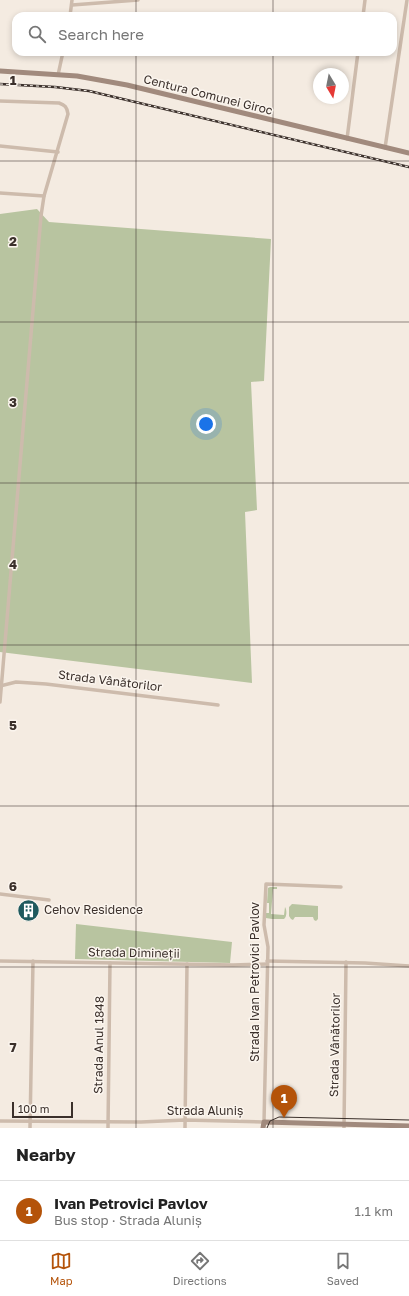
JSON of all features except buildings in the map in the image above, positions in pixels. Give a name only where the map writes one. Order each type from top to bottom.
[{"type":"main road","name":"Centura Comunei Giroc","points":[[0,72],[58,75],[94,79],[127,85],[409,153]]},
{"type":"main road","name":"Strada Aluniș","points":[[264,1122],[344,1126],[409,1126]]},
{"type":"main road","name":"Strada Ivan Petrovici Pavlov","points":[[263,1128],[264,1122]]},
{"type":"street","points":[[71,12],[72,0]]},
{"type":"street","points":[[72,5],[138,0]]},
{"type":"street","points":[[364,12],[365,0]]},
{"type":"street","points":[[385,148],[407,0]]},
{"type":"street","points":[[58,75],[62,56]]},
{"type":"street","points":[[347,139],[357,56]]},
{"type":"street","points":[[0,101],[59,103],[68,109],[68,118],[44,196],[41,216],[0,702]]},
{"type":"street","points":[[0,146],[58,152]]},
{"type":"street","points":[[0,193],[44,196]]},
{"type":"street","name":"Strada Vânătorilor","points":[[1,686],[16,682],[46,684],[218,705]]},
{"type":"street","name":"Strada Ivan Petrovici Pavlov","points":[[264,1122],[268,947],[264,925],[266,884],[341,887]]},
{"type":"street","points":[[0,894],[49,900]]},
{"type":"street","name":"Strada Dimineții","points":[[0,961],[233,965],[346,962],[409,966]]},
{"type":"street","points":[[30,1128],[33,962]]},
{"type":"street","name":"Strada Anul 1848","points":[[108,1128],[110,962]]},
{"type":"street","name":"Strada Vânătorilor","points":[[344,1126],[346,962]]},
{"type":"street","points":[[185,1128],[187,964]]},
{"type":"street","name":"Strada Aluniș","points":[[0,1120],[185,1120],[264,1122]]},
{"type":"green space","points":[[37,209],[49,222],[271,239],[264,381],[251,382],[257,510],[245,512],[252,683],[0,652],[0,214]]},
{"type":"green space","points":[[277,887],[277,889],[273,889],[271,914],[284,915],[285,907],[286,917],[284,919],[266,918],[265,913],[269,913],[269,903],[267,903],[268,888]]},
{"type":"green space","points":[[292,904],[318,906],[318,919],[316,921],[313,917],[295,917],[293,920],[291,919],[289,916],[289,907]]},
{"type":"green space","points":[[76,924],[232,942],[230,963],[75,959]]},
{"type":"tram line","points":[[267,1128],[270,1121],[279,1117],[409,1120]]},
{"type":"railway","points":[[0,84],[55,87],[89,91],[409,167]]},
{"type":"place","name":"Cehov Residence","points":[[29,910]]},
{"type":"place","name":"Ivan Petrovici Pavlov","points":[[284,1118]]}]
